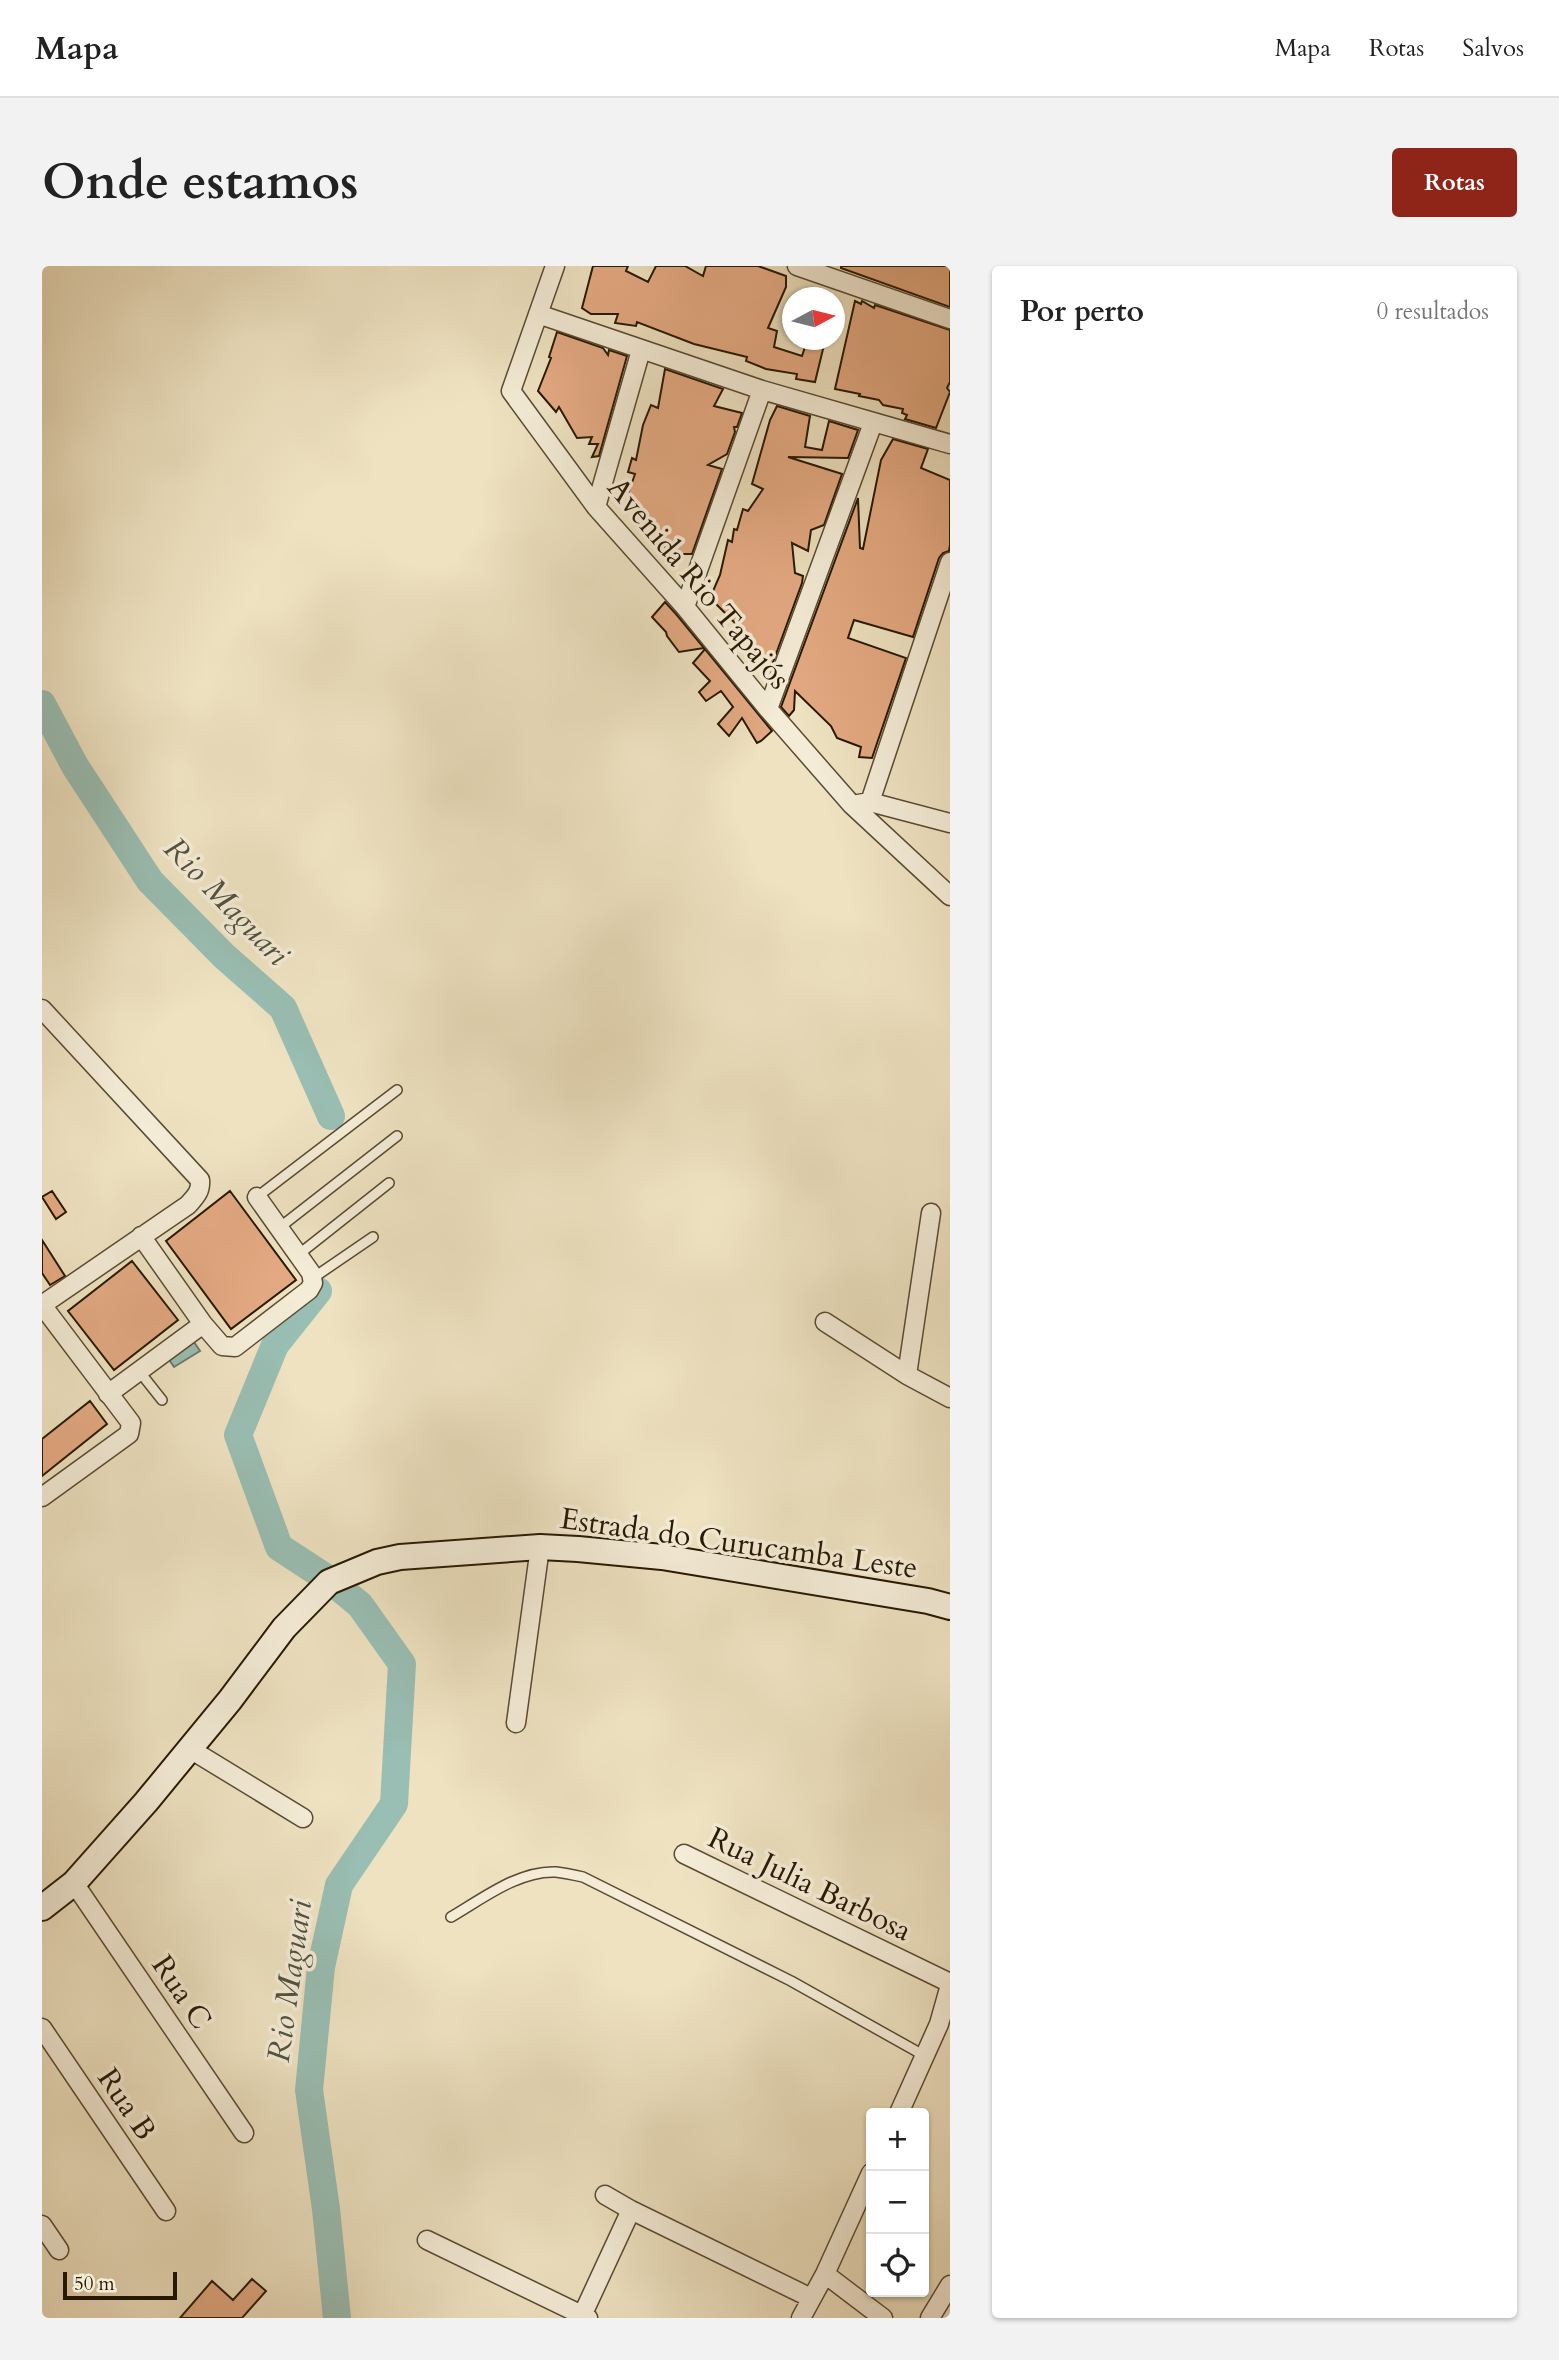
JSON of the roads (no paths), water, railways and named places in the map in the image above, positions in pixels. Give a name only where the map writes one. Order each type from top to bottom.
[{"type":"main road","name":"Estrada do Curucamba Leste","points":[[42,1908],[74,1883],[146,1802],[285,1628],[334,1579],[377,1562],[400,1557],[540,1547],[662,1558],[928,1601],[950,1607]]},
{"type":"street","name":"Avenida Rio Tapajós","points":[[555,266],[511,391],[596,507],[685,607],[768,709],[950,896]]},
{"type":"street","points":[[797,266],[950,319]]},
{"type":"street","points":[[538,314],[762,390],[950,444]]},
{"type":"street","points":[[596,507],[641,350]]},
{"type":"street","points":[[685,607],[762,390]]},
{"type":"street","points":[[768,709],[873,423]]},
{"type":"street","points":[[950,562],[861,804],[950,823]]},
{"type":"street","points":[[42,1009],[200,1180],[197,1195],[188,1205],[42,1305],[131,1423],[129,1434],[43,1495]]},
{"type":"street","points":[[141,1236],[202,1324],[222,1346],[235,1347],[309,1290],[313,1278],[257,1197]]},
{"type":"street","points":[[907,1375],[931,1213]]},
{"type":"street","points":[[825,1322],[907,1375],[950,1398]]},
{"type":"street","points":[[108,1394],[202,1324]]},
{"type":"street","points":[[516,1723],[540,1547]]},
{"type":"street","points":[[190,1749],[303,1818]]},
{"type":"street","name":"Rua Julia Barbosa","points":[[684,1854],[950,1984]]},
{"type":"street","name":"Rua C","points":[[74,1883],[244,2133]]},
{"type":"street","points":[[901,2108],[925,2056],[945,2027],[950,1984]]},
{"type":"street","name":"Rua B","points":[[42,2028],[166,2211]]},
{"type":"street","points":[[801,2318],[825,2274],[866,2184]]},
{"type":"street","points":[[605,2195],[811,2298]]},
{"type":"street","points":[[427,2240],[584,2317],[631,2210]]},
{"type":"street","points":[[42,2225],[59,2250]]},
{"type":"street","points":[[825,2274],[883,2318]]},
{"type":"street","points":[[930,2318],[950,2285]]},
{"type":"lane","points":[[257,1197],[397,1090]]},
{"type":"lane","points":[[279,1228],[397,1136]]},
{"type":"lane","points":[[298,1255],[389,1183]]},
{"type":"lane","points":[[313,1278],[373,1237]]},
{"type":"lane","points":[[139,1371],[162,1400]]},
{"type":"lane","points":[[451,1917],[527,1876],[555,1872],[583,1877],[791,1980],[925,2056]]},
{"type":"water","points":[[194,1342],[200,1351],[174,1367],[168,1358]]},
{"type":"waterway","name":"Rio Maguari","points":[[42,704],[75,766],[150,881],[224,956],[283,1008],[331,1116]]},
{"type":"waterway","name":"Rio Maguari","points":[[318,1291],[275,1345],[238,1435],[279,1547],[331,1581],[360,1605],[402,1664],[394,1804],[339,1885],[321,1967],[309,2090],[326,2209],[337,2318]]}]
